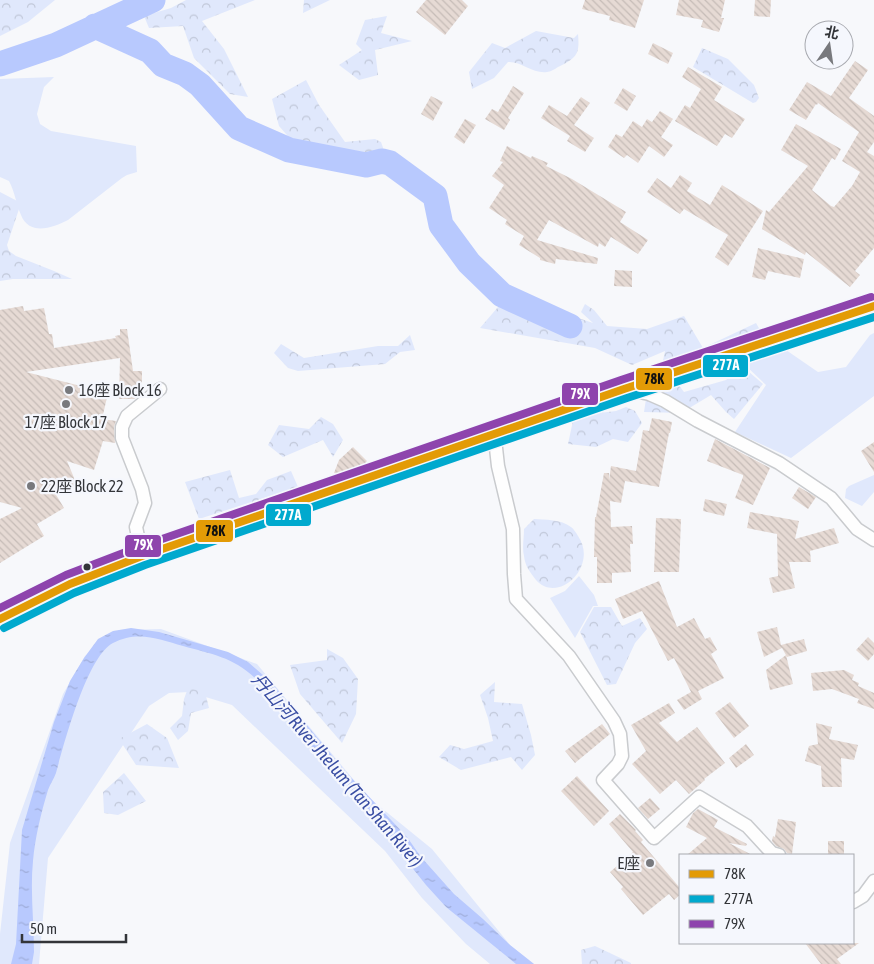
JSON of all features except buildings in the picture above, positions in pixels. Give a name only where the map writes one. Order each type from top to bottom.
[{"type":"main road","points":[[0,619],[70,584],[142,556],[624,389],[874,306]]},
{"type":"street","points":[[142,556],[136,527],[145,503],[142,489],[122,438],[122,427],[127,416],[160,389]]},
{"type":"street","points":[[624,389],[649,394],[664,401],[779,463],[832,498],[857,529],[874,540]]},
{"type":"street","points":[[491,435],[496,448],[498,466],[513,529],[516,599],[569,656],[614,721],[620,734],[622,756],[618,764],[603,780],[654,838],[699,797],[747,826],[772,853],[776,854]]},
{"type":"street","points":[[854,901],[862,896],[874,881]]},
{"type":"green space","points":[[0,0],[55,0],[28,22],[0,36]]},
{"type":"green space","points":[[186,0],[255,0],[202,21],[224,49],[248,97],[230,94],[194,58],[183,26],[149,28],[144,16],[171,8]]},
{"type":"green space","points":[[304,0],[330,0],[303,13]]},
{"type":"green space","points":[[387,16],[381,33],[412,41],[375,50],[378,75],[359,80],[339,65],[362,50],[356,44],[365,20]]},
{"type":"green space","points":[[536,31],[574,38],[578,34],[576,55],[569,61],[547,72],[537,71],[518,63],[508,62],[494,78],[472,89],[469,72],[492,43],[505,48]]},
{"type":"green space","points":[[702,48],[728,59],[754,85],[759,98],[756,102],[753,103],[693,67]]},
{"type":"green space","points":[[54,77],[44,87],[37,114],[40,124],[51,131],[136,146],[137,172],[122,178],[68,220],[55,226],[35,228],[25,222],[19,211],[9,181],[0,177],[0,79]]},
{"type":"green space","points":[[306,80],[319,105],[345,142],[375,139],[381,142],[386,156],[353,160],[350,150],[293,142],[279,126],[272,99]]},
{"type":"green space","points":[[0,192],[21,203],[7,245],[9,251],[16,256],[72,279],[13,279],[0,281]]},
{"type":"green space","points":[[505,284],[540,305],[593,323],[581,312],[585,304],[594,310],[607,326],[647,329],[684,316],[703,348],[756,323],[767,342],[661,370],[665,351],[632,365],[595,348],[480,328],[498,307]]},
{"type":"green space","points":[[874,333],[874,396],[791,458],[735,432],[766,385],[745,365],[786,350],[818,372],[846,367],[870,335]]},
{"type":"green space","points":[[410,335],[415,350],[400,352],[385,364],[298,371],[288,368],[274,353],[281,344],[304,358],[378,346],[398,346]]},
{"type":"green space","points":[[741,365],[763,384],[734,419],[711,395],[681,413],[644,412],[648,386],[675,380],[684,392],[726,380]]},
{"type":"green space","points":[[626,407],[635,411],[642,423],[628,442],[613,439],[596,447],[568,444],[574,416],[616,411]]},
{"type":"green space","points":[[321,417],[333,424],[343,440],[333,457],[323,440],[283,457],[268,445],[279,425],[309,429]]},
{"type":"green space","points":[[230,470],[239,498],[256,494],[267,480],[291,471],[298,487],[199,519],[185,482]]},
{"type":"green space","points":[[874,475],[874,492],[862,506],[845,498],[846,489],[849,486]]},
{"type":"green space","points":[[534,519],[553,520],[567,524],[578,536],[583,548],[580,570],[573,579],[564,585],[555,588],[545,587],[536,580],[527,566],[523,550],[524,529]]},
{"type":"green space","points":[[579,576],[594,595],[598,606],[593,606],[575,638],[550,598],[565,591]]},
{"type":"green space","points":[[594,607],[611,607],[622,626],[640,618],[647,629],[635,643],[616,684],[607,685],[580,632]]},
{"type":"green space","points":[[161,629],[257,664],[368,797],[432,849],[510,945],[534,964],[490,964],[466,944],[422,898],[385,851],[232,705],[189,692],[169,693],[149,706],[48,858],[39,964],[0,964],[0,934],[10,843],[63,694],[85,656],[119,630]]},
{"type":"green space","points":[[327,649],[343,658],[358,679],[356,714],[342,743],[300,694],[290,665],[327,660]]},
{"type":"green space","points":[[495,682],[494,702],[522,704],[535,755],[522,770],[511,757],[461,770],[439,757],[450,745],[464,749],[493,741],[480,695]]},
{"type":"green space","points":[[188,688],[205,692],[209,708],[191,713],[188,731],[178,740],[170,728],[182,716],[184,699]]},
{"type":"green space","points":[[147,724],[167,738],[179,768],[136,765],[119,739]]},
{"type":"green space","points":[[124,773],[146,801],[118,815],[104,813],[103,792]]},
{"type":"green space","points":[[595,946],[631,964],[582,964],[581,950]]},
{"type":"water","name":"丹山河 River Jhelum (Tan Shan River)","points":[[131,628],[159,632],[228,652],[248,662],[271,682],[345,771],[407,837],[421,857],[454,894],[510,945],[534,964],[516,964],[446,907],[390,840],[376,818],[322,759],[255,678],[247,671],[230,661],[212,654],[140,636],[122,639],[103,651],[94,665],[78,702],[56,773],[48,790],[35,843],[32,872],[34,952],[32,964],[11,964],[16,944],[22,830],[54,722],[70,681],[98,639],[113,631]]},
{"type":"waterway","points":[[0,64],[56,45],[153,0]]},
{"type":"waterway","points":[[95,26],[150,51],[163,65],[185,74],[200,85],[239,128],[289,150],[366,165],[382,161],[390,163],[435,196],[441,225],[469,263],[502,295],[570,326]]},
{"type":"transit line","name":"79X","points":[[0,608],[66,575],[139,547],[621,380],[871,297]]},
{"type":"transit line","name":"78K","points":[[0,619],[70,584],[142,556],[624,389],[874,306]]},
{"type":"transit line","name":"277A","points":[[4,628],[74,593],[145,565],[627,398],[874,317]]},
{"type":"place","name":"16座 Block 16","points":[[69,390]]},
{"type":"place","name":"17座 Block 17","points":[[66,404]]},
{"type":"place","name":"22座 Block 22","points":[[31,486]]},
{"type":"place","name":"E座","points":[[650,863]]}]
